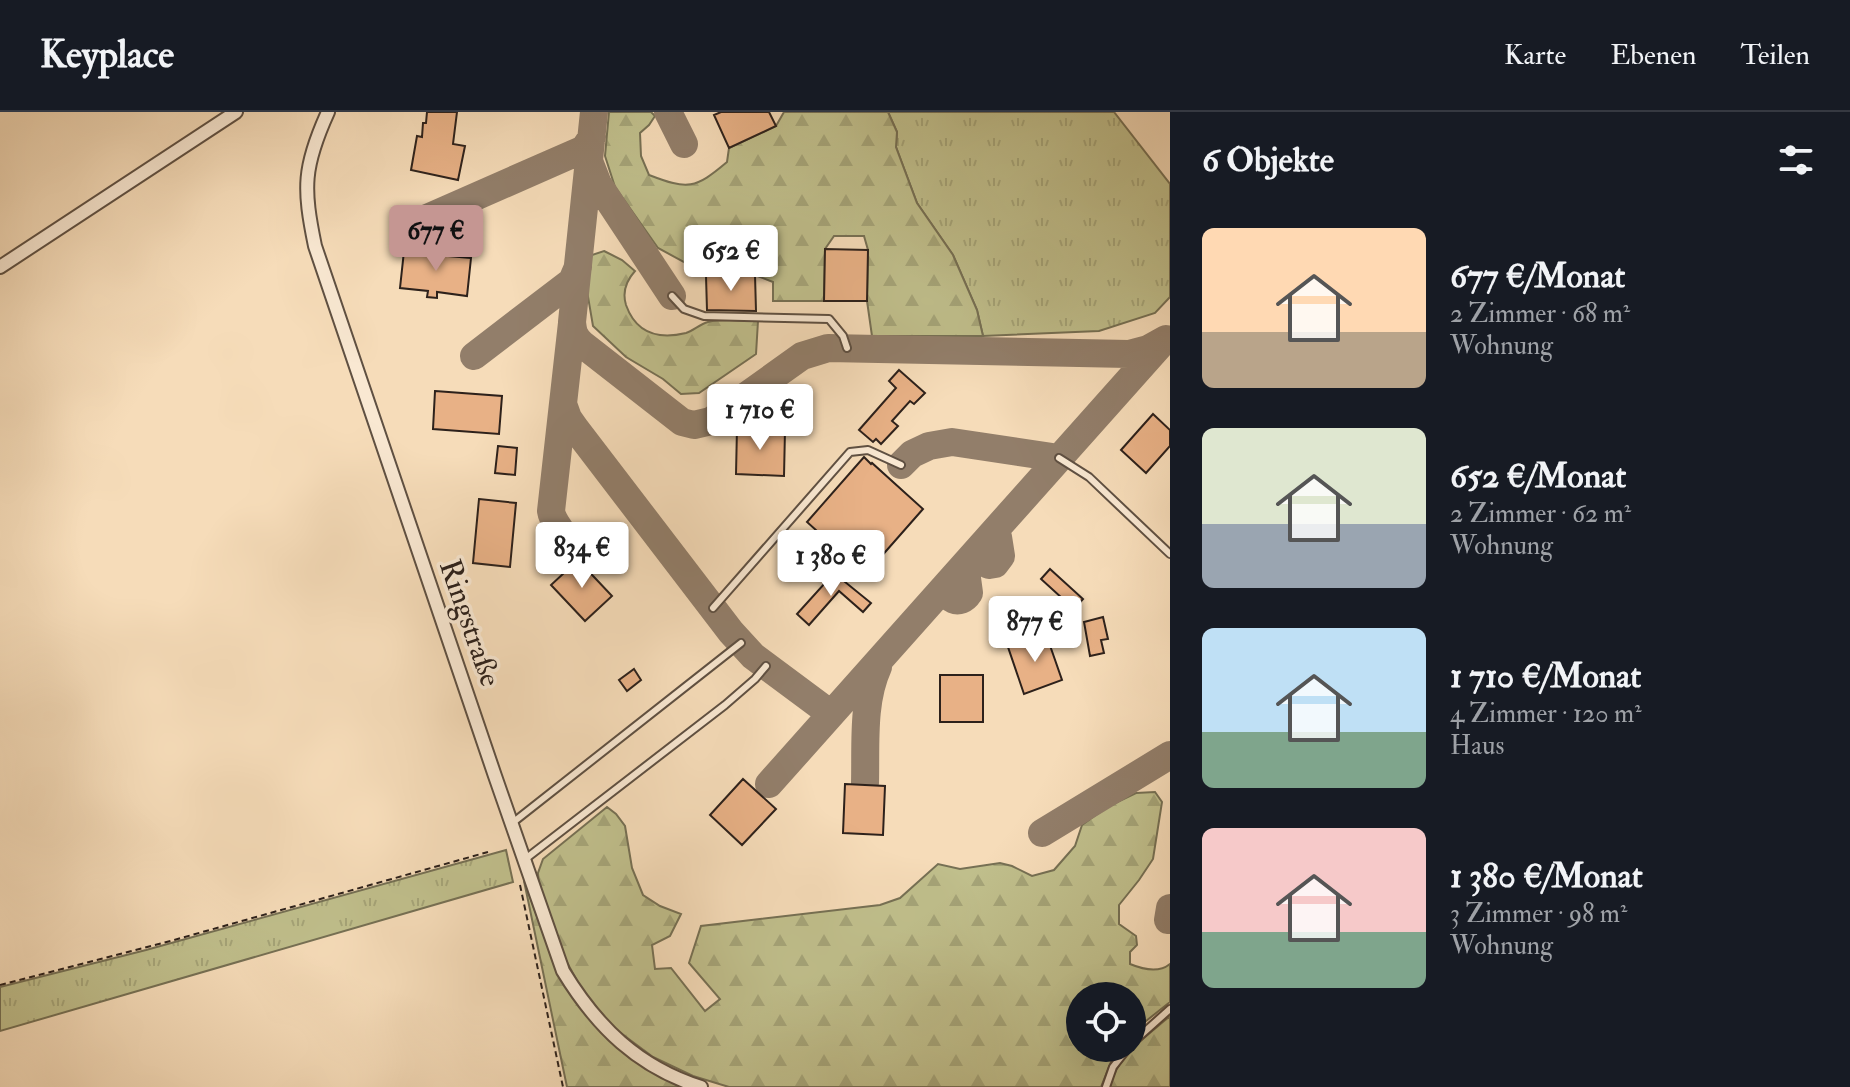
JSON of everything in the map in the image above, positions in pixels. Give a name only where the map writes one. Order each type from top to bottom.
[{"type":"street","points":[[0,267],[236,112]]},
{"type":"street","name":"Ringstraße","points":[[328,112],[313,144],[306,177],[307,209],[315,246],[563,971],[599,1023],[621,1044],[651,1066],[701,1087]]},
{"type":"lane","points":[[672,296],[684,309],[704,316],[829,319],[843,336],[847,348]]},
{"type":"lane","points":[[713,608],[850,452],[868,450],[901,465]]},
{"type":"lane","points":[[1059,458],[1089,477],[1170,554]]},
{"type":"lane","points":[[511,824],[741,643]]},
{"type":"lane","points":[[524,860],[725,705],[766,666]]},
{"type":"lane","points":[[1146,1030],[1170,1009]]},
{"type":"lane","points":[[1106,1087],[1117,1062]]},
{"type":"path","points":[[0,985],[488,852]]},
{"type":"path","points":[[518,878],[563,1087]]},
{"type":"green space","points":[[609,112],[651,112],[655,116],[640,133],[641,156],[649,175],[682,185],[707,178],[727,162],[729,148],[776,126],[784,112],[888,112],[897,132],[896,147],[917,203],[953,255],[977,310],[983,336],[872,336],[867,301],[868,250],[864,236],[834,236],[825,249],[824,301],[773,301],[773,282],[755,275],[706,276],[658,248],[615,187],[605,156]]},
{"type":"green space","points":[[888,112],[1114,112],[1170,184],[1170,297],[1155,313],[1099,331],[983,336],[977,310],[953,255],[917,203],[896,147],[897,132]]},
{"type":"green space","points":[[604,251],[635,271],[624,296],[630,315],[642,328],[666,336],[686,333],[714,321],[758,321],[756,354],[699,393],[681,394],[626,357],[593,326],[587,291],[589,256]]},
{"type":"green space","points":[[1155,792],[1162,802],[1153,859],[1119,905],[1119,924],[1136,936],[1137,945],[1130,952],[1130,964],[1156,969],[1170,964],[1170,1002],[1146,1021],[1146,982],[1066,982],[1066,1062],[1111,1062],[1101,1087],[729,1087],[693,1076],[653,1057],[614,1028],[582,990],[563,955],[539,888],[538,873],[543,859],[607,807],[625,826],[632,868],[643,895],[681,914],[670,936],[652,945],[655,969],[671,968],[705,1011],[720,999],[689,963],[701,926],[880,905],[900,898],[938,864],[960,869],[1000,863],[1032,876],[1054,870],[1075,846],[1082,825],[1107,807],[1136,793]]},
{"type":"green space","points":[[506,850],[513,882],[0,1031],[0,987],[146,950]]},
{"type":"green space","points":[[524,881],[560,972],[588,1017],[632,1059],[684,1087],[567,1087]]},
{"type":"green space","points":[[1170,1016],[1170,1087],[1110,1087],[1122,1062],[1146,1062],[1146,1036]]},
{"type":"building","points":[[427,112],[457,112],[453,144],[465,146],[458,180],[411,170],[417,136],[422,137]]},
{"type":"building","points":[[721,112],[769,112],[776,126],[729,148],[714,115]]},
{"type":"building","points":[[825,249],[868,250],[867,301],[824,301]]},
{"type":"building","points":[[440,250],[450,251],[449,256],[471,258],[467,296],[437,292],[437,298],[427,297],[428,291],[400,288],[404,251],[439,255]]},
{"type":"building","points":[[755,275],[756,311],[707,310],[706,276]]},
{"type":"building","points":[[899,370],[925,393],[914,404],[910,401],[892,421],[898,426],[881,444],[876,439],[873,442],[859,430],[896,388],[889,381]]},
{"type":"building","points":[[435,391],[502,396],[499,434],[433,429]]},
{"type":"building","points":[[1153,414],[1170,430],[1170,446],[1146,473],[1121,450]]},
{"type":"building","points":[[737,428],[785,430],[784,476],[736,474]]},
{"type":"building","points":[[498,446],[517,448],[515,475],[495,473]]},
{"type":"building","points":[[864,457],[923,509],[872,567],[866,561],[859,569],[807,522]]},
{"type":"building","points":[[479,499],[516,503],[510,567],[473,563]]},
{"type":"building","points":[[578,560],[612,596],[585,621],[551,585]]},
{"type":"building","points":[[1050,569],[1083,599],[1074,609],[1041,579]]},
{"type":"building","points":[[834,573],[871,603],[863,612],[839,591],[809,625],[797,614]]},
{"type":"building","points":[[1103,617],[1108,639],[1101,640],[1104,653],[1090,656],[1084,622]]},
{"type":"building","points":[[1046,634],[1062,680],[1024,694],[1008,647]]},
{"type":"building","points":[[634,669],[641,680],[627,691],[619,680]]},
{"type":"building","points":[[940,675],[983,675],[983,722],[940,722]]},
{"type":"building","points":[[743,779],[776,809],[742,845],[710,815]]},
{"type":"building","points":[[845,784],[885,786],[883,835],[843,833]]},
{"type":"taxiway","points":[[594,112],[573,332],[582,344],[682,422],[694,425],[711,421],[802,356],[828,348],[1129,354],[1148,349],[1166,339]]},
{"type":"taxiway","points":[[668,112],[684,144]]},
{"type":"taxiway","points":[[427,218],[584,149],[592,137]]},
{"type":"taxiway","points":[[589,161],[598,184],[672,296]]},
{"type":"taxiway","points":[[474,356],[572,281],[578,267]]},
{"type":"taxiway","points":[[553,559],[566,545],[551,511],[572,323]]},
{"type":"taxiway","points":[[769,784],[1161,344]]},
{"type":"taxiway","points":[[563,404],[575,428],[731,632],[753,656],[831,714]]},
{"type":"taxiway","points":[[901,465],[912,454],[929,446],[952,442],[1059,458]]},
{"type":"taxiway","points":[[982,545],[979,553],[981,561],[995,564],[1001,556],[998,537]]},
{"type":"taxiway","points":[[948,584],[951,598],[961,600],[969,593],[966,571]]},
{"type":"taxiway","points":[[865,783],[867,709],[878,667]]},
{"type":"taxiway","points":[[1042,833],[1170,755]]},
{"type":"taxiway","points":[[1168,920],[1170,908]]}]
